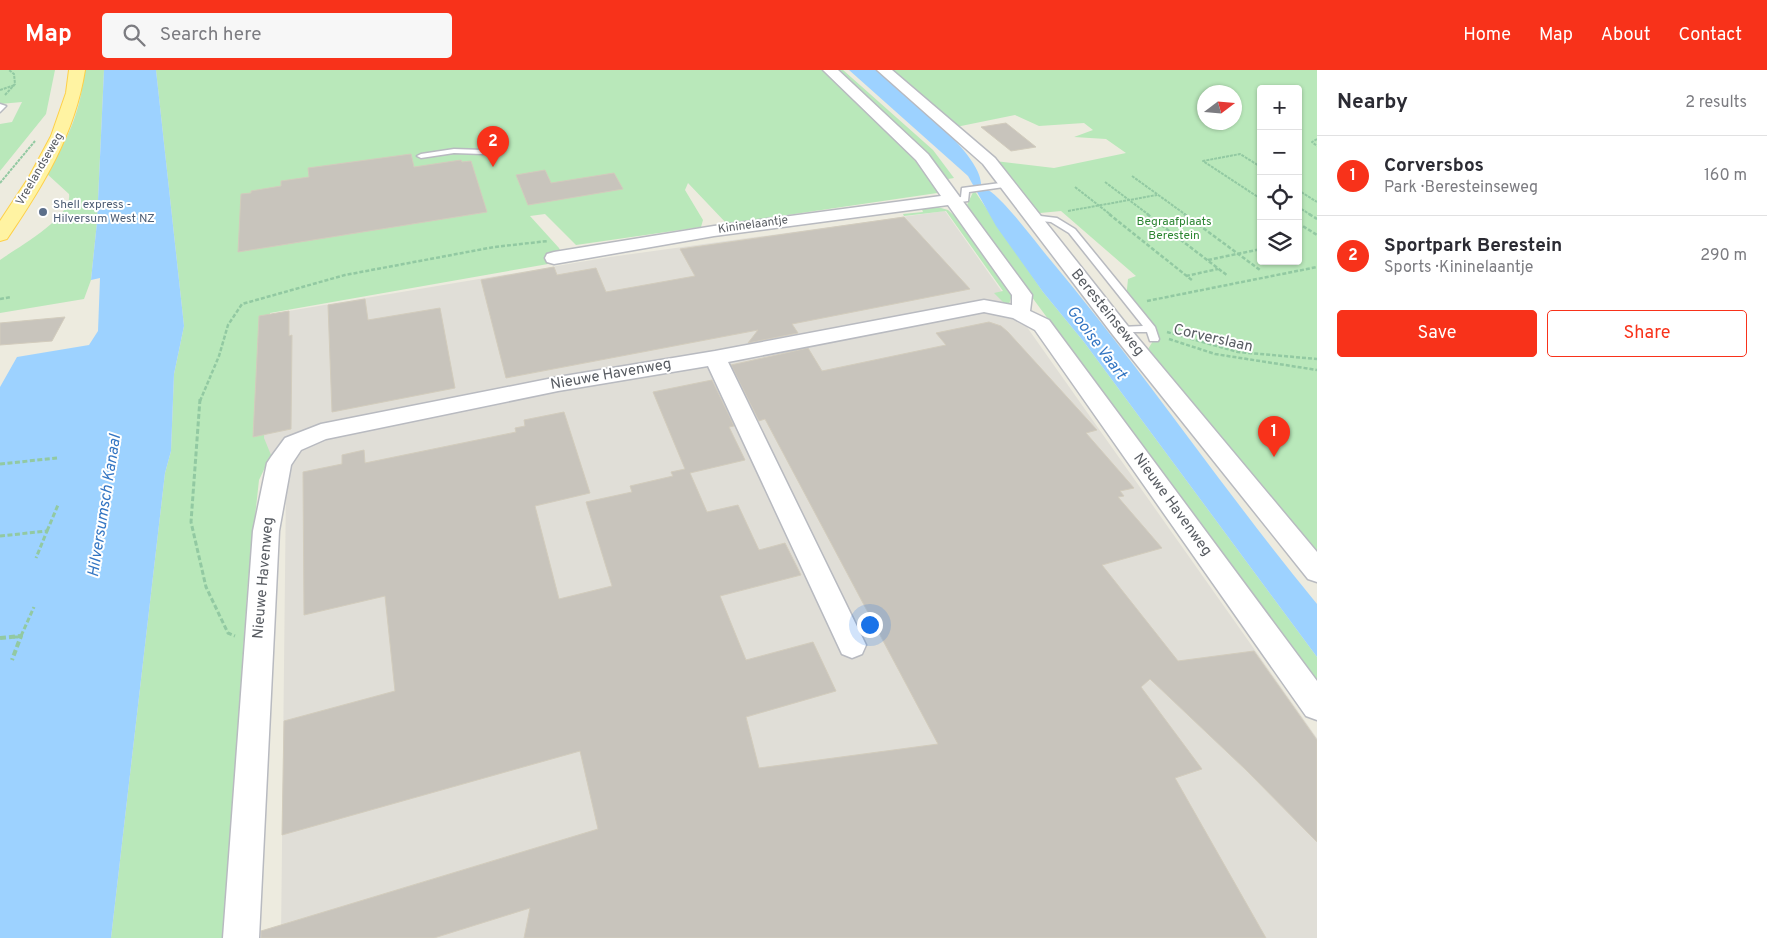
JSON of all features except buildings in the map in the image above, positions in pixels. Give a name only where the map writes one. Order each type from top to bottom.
[{"type":"main road","name":"Vreelandseweg","points":[[0,235],[43,170],[63,129],[75,86],[76,70]]},
{"type":"street","points":[[830,70],[962,195],[1022,295],[1022,307],[1019,313]]},
{"type":"street","name":"Beresteinseweg","points":[[884,70],[966,139],[998,185],[1032,218],[1120,330],[1317,571]]},
{"type":"street","name":"Kininelaantje","points":[[553,249],[714,231],[962,195]]},
{"type":"street","name":"Nieuwe Havenweg","points":[[241,938],[266,530],[279,463],[293,444],[330,430],[558,384],[715,358],[984,306],[1019,313],[1042,325],[1317,706]]},
{"type":"street","points":[[715,358],[852,645]]},
{"type":"lane","points":[[421,156],[454,151],[483,152]]},
{"type":"lane","points":[[962,195],[998,185]]},
{"type":"lane","points":[[1032,218],[1047,218],[1060,221],[1129,301],[1153,334]]},
{"type":"lane","points":[[1120,330],[1153,334]]},
{"type":"path","points":[[1,104],[15,85],[16,78],[9,70]]},
{"type":"path","points":[[0,90],[15,85]]},
{"type":"path","name":"Vreelandseweg","points":[[0,183],[38,138]]},
{"type":"path","points":[[1317,139],[1312,142],[1317,146]]},
{"type":"path","points":[[1257,165],[1240,154],[1203,161],[1257,196]]},
{"type":"path","points":[[1132,176],[1260,270]]},
{"type":"path","points":[[1105,182],[1228,276]]},
{"type":"path","points":[[1076,187],[1193,281]]},
{"type":"path","points":[[1302,193],[1317,202]]},
{"type":"path","points":[[1068,212],[1158,195]]},
{"type":"path","points":[[1302,210],[1317,219]]},
{"type":"path","points":[[1302,226],[1317,235]]},
{"type":"path","points":[[259,650],[228,632],[206,587],[191,522],[199,436],[200,402],[207,381],[220,356],[228,325],[242,304],[345,275],[494,247],[553,249]]},
{"type":"path","points":[[1207,260],[1257,250]]},
{"type":"path","points":[[1129,301],[1142,302],[1317,268]]},
{"type":"path","points":[[1186,276],[1219,269]]},
{"type":"path","points":[[0,299],[11,297]]},
{"type":"path","points":[[1153,334],[1262,355],[1286,354],[1317,359]]},
{"type":"path","name":"Corverslaan","points":[[1153,334],[1215,354],[1243,360],[1317,370]]},
{"type":"path","points":[[0,464],[57,458]]},
{"type":"path","points":[[36,558],[58,506]]},
{"type":"path","points":[[0,536],[47,531]]},
{"type":"path","points":[[12,660],[34,607]]},
{"type":"path","points":[[0,638],[21,636]]},
{"type":"shaded area","points":[[945,211],[1317,738],[1317,938],[281,938],[286,486],[253,437],[259,316],[610,257]]},
{"type":"green space","points":[[0,70],[55,70],[46,114],[0,171],[0,124],[12,122],[22,102],[0,104]]},
{"type":"green space","points":[[84,70],[104,70],[97,222],[91,280],[84,299],[0,313],[0,260],[54,222],[68,203],[69,194],[46,173],[61,149],[77,111]]},
{"type":"green space","points":[[156,70],[823,70],[906,151],[944,192],[727,224],[688,183],[685,190],[703,220],[701,227],[576,245],[545,214],[530,216],[559,248],[565,261],[270,313],[264,438],[271,455],[259,480],[248,582],[223,938],[111,938],[165,473],[171,451],[174,374],[184,326]]},
{"type":"green space","points":[[837,70],[843,70],[933,150],[954,178],[948,179],[922,147]]},
{"type":"green space","name":"Begraafplaats Berestein","points":[[890,70],[1317,70],[1317,561],[1145,354],[1156,336],[1126,299],[1128,279],[1136,276],[1061,211],[1040,213],[1030,209],[1027,198],[995,161],[1054,168],[1126,153],[1106,139],[1074,137],[1093,130],[1084,123],[1039,126],[1015,115],[956,127]]},
{"type":"green space","points":[[974,190],[1043,292],[1084,342],[1317,657],[1317,684],[1009,266],[977,226],[967,205]]},
{"type":"green space","points":[[934,206],[948,210],[959,220],[1012,295],[1009,304],[1004,303],[994,293],[1003,291],[946,211],[904,216],[903,214],[923,212],[921,207]]},
{"type":"water","name":"Hilversumsch Kanaal","points":[[104,70],[156,70],[184,326],[174,374],[171,451],[165,473],[111,938],[0,938],[0,387],[17,357],[89,345],[98,331],[100,278],[91,280],[97,222]]},
{"type":"water","name":"Gooise Vaart","points":[[849,70],[876,70],[938,123],[969,156],[978,171],[981,184],[1008,208],[1083,299],[1249,518],[1317,604],[1317,657],[1084,342],[1043,292],[996,226],[968,176]]},
{"type":"place","name":"Sportpark Berestein","points":[[493,167]]},
{"type":"place","name":"Shell express - Hilversum West NZ","points":[[43,212]]},
{"type":"place","name":"Corversbos","points":[[1274,457]]}]
